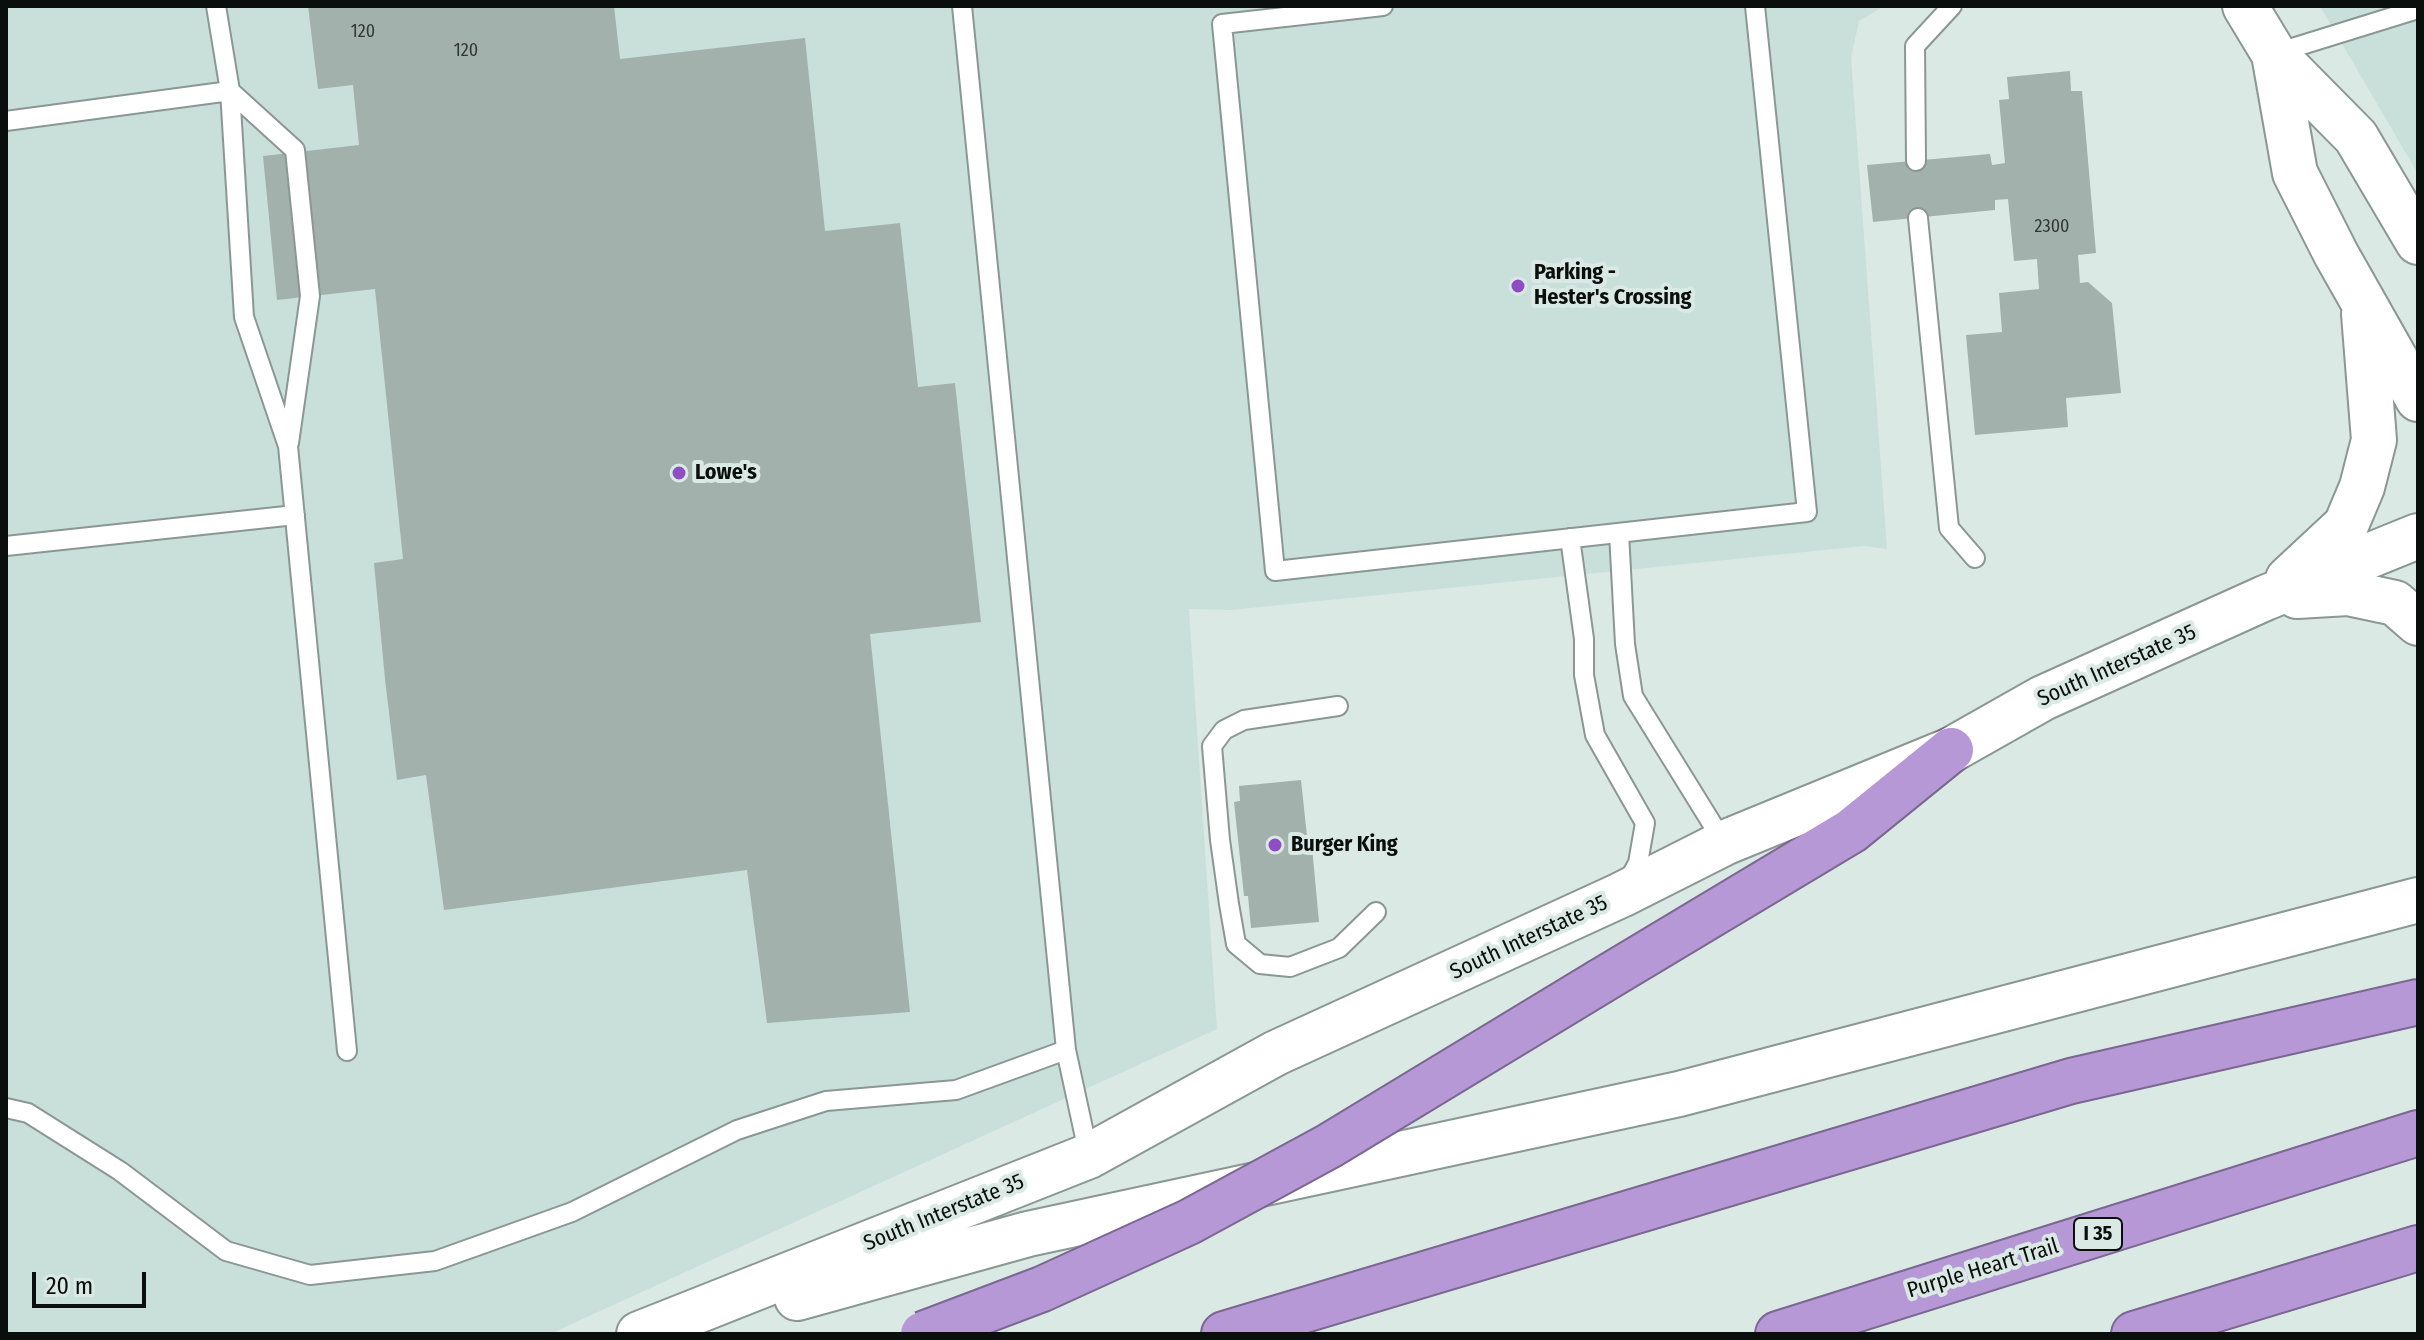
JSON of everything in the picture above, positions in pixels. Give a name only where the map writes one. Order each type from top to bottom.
[{"type":"highway","points":[[923,1334],[1042,1289],[1189,1222],[1329,1146],[1851,831],[1951,750]]},
{"type":"highway","points":[[1224,1334],[2071,1081],[2418,1002]]},
{"type":"highway","name":"Purple Heart Trail","points":[[1778,1334],[2418,1133]]},
{"type":"highway","points":[[2134,1334],[2418,1248]]},
{"type":"main road","points":[[2245,6],[2274,54],[2356,137],[2418,242]]},
{"type":"main road","points":[[2274,54],[2295,173],[2418,399]]},
{"type":"main road","points":[[2265,598],[2346,525],[2362,487],[2374,440],[2363,302]]},
{"type":"main road","name":"South Interstate 35","points":[[639,1334],[1089,1156],[1276,1053],[1621,895],[1724,843],[1951,750],[2043,698],[2265,598],[2418,536]]},
{"type":"main road","points":[[2265,598],[2348,593],[2395,603],[2418,623]]},
{"type":"main road","name":"South Interstate 35","points":[[666,1334],[1028,1234],[1679,1094],[2418,900]]},
{"type":"lane","points":[[216,6],[230,91],[244,317],[288,446],[347,1051]]},
{"type":"lane","points":[[962,6],[1066,1050],[1089,1156]]},
{"type":"lane","points":[[1383,6],[1222,24],[1275,571],[1807,512],[1755,6]]},
{"type":"lane","points":[[1916,161],[1915,46],[1952,6]]},
{"type":"lane","points":[[2274,54],[2418,9]]},
{"type":"lane","points":[[6,121],[230,91],[295,150],[310,296],[288,446]]},
{"type":"lane","points":[[1918,218],[1949,528],[1975,558]]},
{"type":"lane","points":[[6,546],[295,515]]},
{"type":"lane","points":[[1619,533],[1625,644],[1633,696],[1724,843]]},
{"type":"lane","points":[[1570,538],[1584,639],[1584,675],[1595,735],[1645,823],[1638,863],[1621,895]]},
{"type":"lane","points":[[1338,706],[1244,720],[1224,730],[1212,746],[1220,840],[1236,944],[1260,964],[1290,967],[1339,948],[1376,912]]},
{"type":"lane","points":[[6,1108],[28,1113],[120,1171],[226,1251],[310,1275],[435,1261],[572,1212],[737,1130],[826,1101],[956,1090],[1066,1050]]},
{"type":"shaded area","points":[[6,6],[1884,6],[1859,21],[1851,58],[1887,549],[1864,546],[1231,610],[1189,609],[1217,1029],[550,1334],[6,1334]]},
{"type":"shaded area","points":[[2320,6],[2418,6],[2418,174]]},
{"type":"building","name":"Lowe's","points":[[308,6],[614,6],[620,59],[805,38],[825,231],[900,223],[918,387],[955,383],[981,622],[870,634],[910,1012],[767,1023],[747,870],[444,910],[426,775],[397,780],[385,679],[374,563],[403,559],[375,289],[277,300],[263,156],[359,145],[353,85],[318,89]]},
{"type":"building","points":[[2070,71],[2071,91],[2082,91],[2096,253],[2078,255],[2080,283],[2088,282],[2112,303],[2121,393],[2066,398],[2068,427],[1975,435],[1966,335],[2002,332],[1999,293],[2039,289],[2037,259],[2014,261],[2008,199],[1995,200],[1995,210],[1873,222],[1867,165],[1990,154],[1992,165],[2005,163],[1999,100],[2009,99],[2007,77]]},
{"type":"building","name":"Burger King","points":[[1301,780],[1307,836],[1311,836],[1319,922],[1251,928],[1248,896],[1244,896],[1234,802],[1240,801],[1239,786]]},
{"type":"place","name":"Parking - Hester's Crossing","points":[[1518,286]]},
{"type":"place","name":"Lowe's","points":[[679,473]]},
{"type":"place","name":"Burger King","points":[[1275,845]]}]
